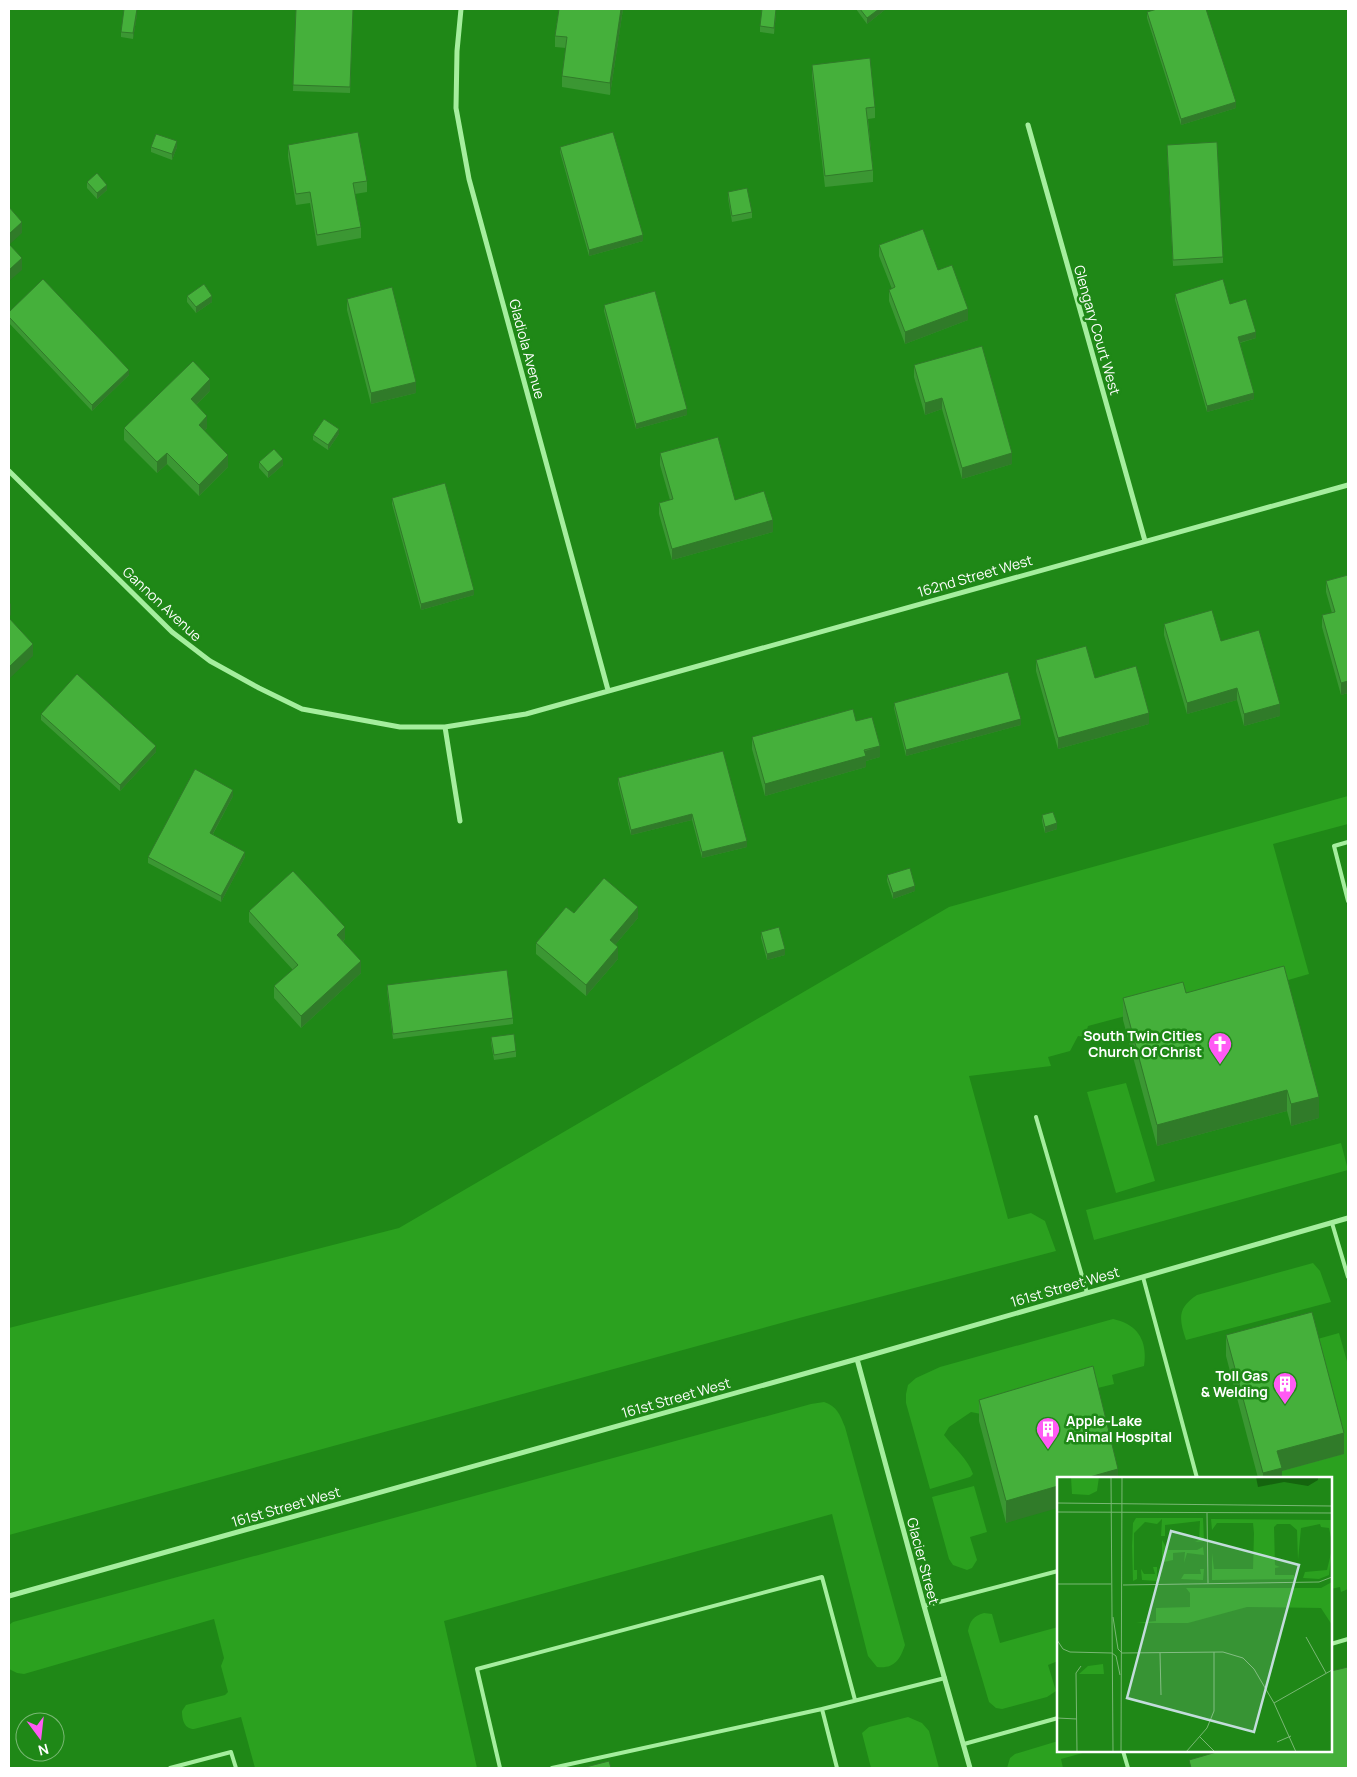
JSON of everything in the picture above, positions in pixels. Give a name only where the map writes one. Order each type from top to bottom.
[{"type":"street","name":"Gladiola Avenue","points":[[460,9],[456,108],[469,179],[608,690]]},
{"type":"street","name":"Glengary Court West","points":[[1028,125],[1145,541]]},
{"type":"street","name":"Gannon Avenue","points":[[9,471],[172,632],[210,661],[302,709],[400,727],[445,727],[526,714],[608,690]]},
{"type":"street","name":"162nd Street West","points":[[608,690],[1348,485]]},
{"type":"street","points":[[445,727],[460,821]]},
{"type":"street","name":"161st Street West","points":[[9,1596],[857,1359],[1348,1218]]},
{"type":"street","name":"Glacier Street","points":[[857,1359],[970,1768]]},
{"type":"lane","points":[[1348,842],[1334,846],[1348,901]]},
{"type":"lane","points":[[1036,1117],[1087,1293]]},
{"type":"lane","points":[[1332,1223],[1348,1277]]},
{"type":"lane","points":[[1143,1277],[1197,1477]]},
{"type":"lane","points":[[924,1606],[1057,1571]]},
{"type":"lane","points":[[500,1768],[477,1670],[822,1577],[855,1700]]},
{"type":"lane","points":[[1332,1644],[1348,1639]]},
{"type":"lane","points":[[552,1768],[822,1709],[945,1678]]},
{"type":"lane","points":[[822,1709],[837,1768]]},
{"type":"lane","points":[[964,1744],[1057,1718]]},
{"type":"lane","points":[[170,1768],[231,1752],[236,1768]]},
{"type":"lane","points":[[1123,1752],[1128,1768]]},
{"type":"green space","points":[[1348,796],[1348,824],[1273,844],[1309,974],[1197,1006],[1193,998],[1088,1026],[1085,1037],[1078,1036],[1070,1051],[1048,1057],[1051,1066],[969,1076],[1008,1219],[1031,1213],[1045,1221],[1056,1251],[803,1317],[9,1535],[9,1328],[399,1228],[949,907]]},
{"type":"green space","points":[[1126,1083],[1155,1181],[1116,1193],[1087,1092]]},
{"type":"green space","points":[[1341,1143],[1348,1170],[1094,1240],[1086,1210]]},
{"type":"green space","points":[[1313,1263],[1320,1271],[1331,1302],[1186,1340],[1181,1315],[1190,1300],[1197,1295]]},
{"type":"green space","points":[[1113,1319],[1129,1325],[1139,1335],[1144,1348],[1144,1366],[1112,1375],[1114,1384],[986,1415],[971,1412],[949,1427],[944,1435],[964,1458],[973,1474],[970,1477],[930,1489],[906,1403],[908,1385],[916,1378],[940,1367]]},
{"type":"green space","points":[[1339,1333],[1348,1365],[1348,1589],[1341,1592],[1340,1587],[1332,1589],[1332,1477],[1279,1477],[1277,1472],[1314,1340]]},
{"type":"green space","points":[[824,1402],[835,1409],[845,1427],[905,1645],[896,1662],[888,1667],[877,1667],[868,1656],[832,1514],[444,1621],[477,1768],[255,1768],[241,1717],[194,1729],[188,1727],[183,1720],[182,1711],[186,1705],[225,1695],[228,1692],[221,1666],[224,1658],[214,1619],[24,1674],[9,1669],[9,1625],[13,1622]]},
{"type":"green space","points":[[974,1486],[987,1532],[970,1537],[977,1560],[972,1568],[967,1570],[953,1565],[949,1559],[932,1497]]},
{"type":"green space","points":[[984,1613],[992,1614],[1000,1643],[1057,1627],[1057,1661],[1048,1665],[1056,1691],[1047,1697],[1002,1709],[996,1708],[989,1702],[968,1631],[973,1619]]},
{"type":"green space","points":[[908,1717],[922,1723],[929,1731],[939,1768],[871,1768],[862,1733],[869,1727]]},
{"type":"green space","points":[[1057,1741],[1057,1752],[1086,1752],[1061,1759],[1063,1768],[1007,1768],[1010,1758],[1015,1754]]},
{"type":"building","points":[[124,9],[137,9],[133,33],[121,32]]},
{"type":"building","points":[[296,9],[353,9],[350,87],[293,85]]},
{"type":"building","points":[[559,9],[621,9],[610,83],[562,76],[567,37],[555,36]]},
{"type":"building","points":[[762,9],[776,9],[774,28],[760,26]]},
{"type":"building","points":[[860,9],[879,9],[867,18]]},
{"type":"building","points":[[1157,9],[1206,9],[1236,102],[1181,119],[1147,12]]},
{"type":"building","points":[[870,58],[875,107],[866,108],[873,170],[825,176],[812,65]]},
{"type":"building","points":[[358,132],[367,181],[353,183],[361,227],[317,235],[310,192],[296,194],[288,145]]},
{"type":"building","points":[[613,132],[643,235],[589,250],[560,147]]},
{"type":"building","points":[[156,134],[177,141],[172,154],[151,147]]},
{"type":"building","points":[[1217,142],[1223,257],[1173,260],[1167,145]]},
{"type":"building","points":[[97,173],[107,185],[97,193],[87,182]]},
{"type":"building","points":[[747,188],[752,212],[732,216],[728,192]]},
{"type":"building","points":[[9,207],[22,222],[9,234]]},
{"type":"building","points":[[923,229],[938,270],[952,265],[968,309],[905,332],[889,290],[895,287],[879,245]]},
{"type":"building","points":[[9,244],[22,258],[9,270]]},
{"type":"building","points":[[43,279],[129,370],[92,405],[9,317],[9,312]]},
{"type":"building","points":[[1223,279],[1230,304],[1246,299],[1256,332],[1238,337],[1254,393],[1207,406],[1175,294]]},
{"type":"building","points":[[204,284],[212,296],[196,307],[187,296]]},
{"type":"building","points":[[392,287],[416,382],[371,393],[347,299]]},
{"type":"building","points":[[655,291],[687,409],[636,424],[604,305]]},
{"type":"building","points":[[982,346],[1012,453],[962,468],[942,398],[925,403],[914,365]]},
{"type":"building","points":[[193,361],[210,379],[191,399],[207,416],[199,425],[228,455],[199,485],[167,453],[157,462],[124,428]]},
{"type":"building","points":[[324,419],[339,429],[328,445],[313,435]]},
{"type":"building","points":[[718,437],[735,500],[764,491],[773,520],[672,549],[659,503],[673,499],[660,453]]},
{"type":"building","points":[[274,449],[283,459],[268,472],[259,462]]},
{"type":"building","points":[[445,483],[474,590],[421,604],[392,498]]},
{"type":"building","points":[[1348,575],[1348,681],[1341,683],[1322,615],[1335,612],[1326,581]]},
{"type":"building","points":[[1212,610],[1221,641],[1259,630],[1280,704],[1244,714],[1237,688],[1187,703],[1164,624]]},
{"type":"building","points":[[9,618],[33,644],[9,667]]},
{"type":"building","points":[[1086,646],[1095,678],[1136,666],[1149,713],[1058,738],[1036,660]]},
{"type":"building","points":[[1008,672],[1021,719],[906,750],[894,703]]},
{"type":"building","points":[[77,674],[156,746],[120,785],[41,714]]},
{"type":"building","points":[[853,709],[856,721],[872,717],[880,746],[864,750],[866,756],[765,784],[752,737]]},
{"type":"building","points":[[723,751],[747,841],[702,852],[692,814],[631,830],[618,778]]},
{"type":"building","points":[[195,769],[233,790],[210,833],[245,852],[221,896],[148,857]]},
{"type":"building","points":[[1053,812],[1057,823],[1045,827],[1042,815]]},
{"type":"building","points":[[910,868],[915,886],[893,893],[887,875]]},
{"type":"building","points":[[293,871],[345,927],[337,935],[361,961],[301,1016],[274,986],[298,965],[249,911]]},
{"type":"building","points":[[604,878],[638,907],[610,940],[618,947],[586,985],[536,943],[566,907],[574,913]]},
{"type":"building","points":[[779,927],[785,949],[767,954],[761,932]]},
{"type":"building","name":"South Twin Cities Church Of Christ","points":[[1284,966],[1319,1097],[1291,1104],[1287,1090],[1157,1125],[1123,998],[1183,982],[1186,993]]},
{"type":"building","points":[[507,970],[513,1018],[393,1034],[387,985]]},
{"type":"building","points":[[514,1034],[516,1051],[494,1055],[491,1037]]},
{"type":"building","name":"Toll Gas & Welding","points":[[1312,1312],[1344,1433],[1277,1451],[1282,1468],[1263,1473],[1226,1335]]},
{"type":"building","name":"Apple-Lake Animal Hospital","points":[[1093,1366],[1118,1469],[1090,1477],[1057,1477],[1057,1486],[1006,1501],[979,1400]]},
{"type":"building","points":[[1348,1667],[1348,1768],[1191,1768],[1189,1760],[1217,1752],[1332,1752],[1332,1671]]},
{"type":"building","points":[[609,1761],[611,1768],[582,1768]]},
{"type":"place","name":"South Twin Cities Church Of Christ","points":[[1220,1065]]},
{"type":"place","name":"Toll Gas & Welding","points":[[1285,1405]]},
{"type":"place","name":"Apple-Lake Animal Hospital","points":[[1048,1450]]}]
